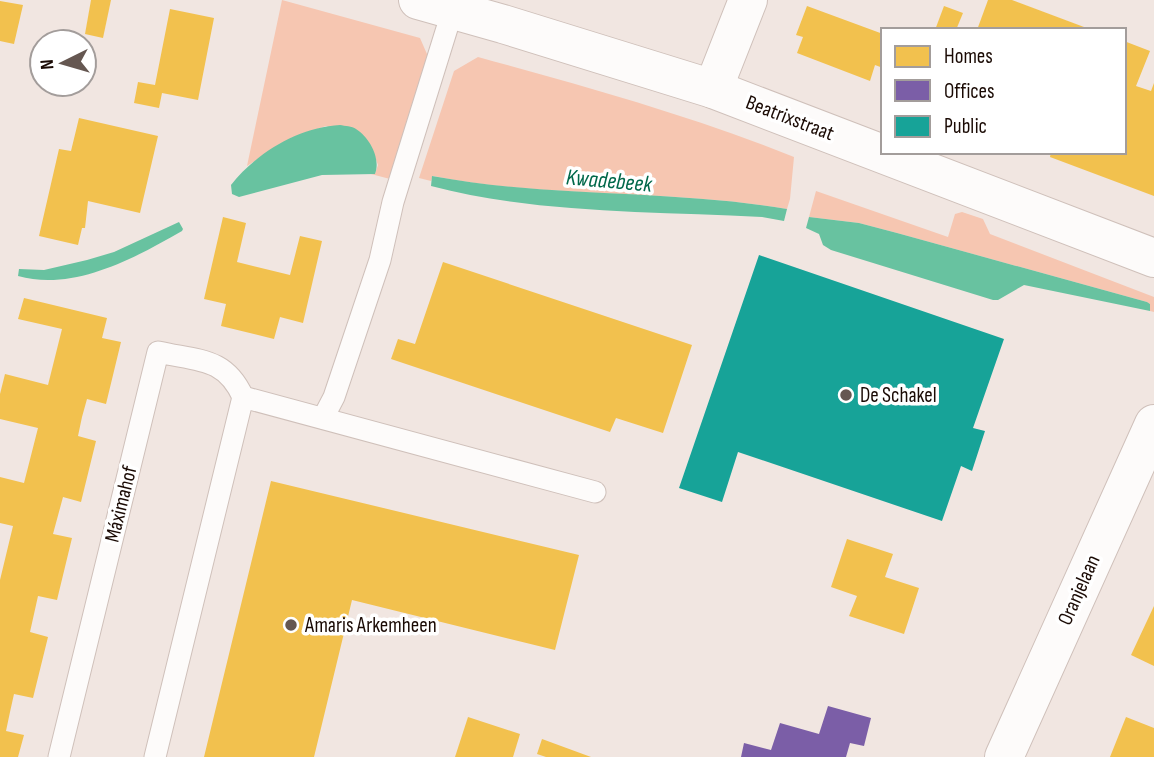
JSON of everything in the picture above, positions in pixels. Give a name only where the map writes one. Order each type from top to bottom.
[{"type":"street","points":[[713,89],[748,0]]},
{"type":"street","name":"Beatrixstraat","points":[[436,4],[713,89],[881,153]]},
{"type":"street","name":"Beatrixstraat","points":[[883,154],[1154,258]]},
{"type":"street","name":"Oranjelaan","points":[[1004,757],[1154,424]]},
{"type":"lane","points":[[323,418],[334,397],[380,260],[436,4]]},
{"type":"lane","name":"Máximahof","points":[[59,757],[158,352],[221,366],[236,380],[243,397]]},
{"type":"lane","points":[[155,757],[243,397],[595,492]]},
{"type":"shaded area","points":[[282,0],[420,38],[430,61],[390,179],[371,174],[375,174],[378,165],[371,146],[326,126],[291,138],[247,166]]},
{"type":"shaded area","points":[[478,57],[677,115],[794,157],[787,209],[699,199],[521,188],[433,176],[431,181],[419,178],[454,71]]},
{"type":"shaded area","points":[[340,125],[356,129],[370,143],[377,162],[375,174],[322,175],[239,197],[232,194],[231,185],[266,152],[294,136]]},
{"type":"shaded area","points":[[432,176],[520,188],[699,198],[787,209],[784,221],[762,217],[554,207],[471,195],[431,186]]},
{"type":"shaded area","points":[[816,191],[948,237],[955,214],[962,212],[983,219],[990,234],[1154,297],[1154,312],[1150,311],[1150,304],[1147,302],[897,233],[859,223],[809,217]]},
{"type":"shaded area","points":[[809,217],[859,223],[897,233],[1147,302],[1150,304],[1150,311],[1024,285],[998,300],[993,300],[831,250],[823,245],[819,234],[806,228]]},
{"type":"shaded area","points":[[179,222],[182,231],[103,270],[60,280],[18,276],[19,269],[44,270],[114,252]]},
{"type":"building: Homes","points":[[91,0],[111,0],[103,38],[98,37],[98,28],[86,28]]},
{"type":"building: Homes","points":[[988,0],[1012,0],[1087,28],[978,28]]},
{"type":"building: Homes","points":[[0,1],[23,5],[14,44],[0,41]]},
{"type":"building: Homes","points":[[807,6],[881,33],[881,67],[875,65],[870,81],[797,53],[803,37],[796,35]]},
{"type":"building: Homes","points":[[944,6],[963,13],[957,28],[936,28]]},
{"type":"building: Homes","points":[[170,9],[214,18],[198,100],[162,93],[159,108],[134,103],[138,82],[155,85]]},
{"type":"building: Homes","points":[[1126,42],[1150,51],[1136,86],[1151,91],[1154,83],[1154,196],[1050,157],[1051,154],[1126,154]]},
{"type":"building: Homes","points":[[79,118],[158,136],[140,213],[88,201],[85,228],[82,228],[78,245],[39,236],[59,149],[71,151]]},
{"type":"building: Homes","points":[[223,217],[246,223],[237,262],[290,275],[300,236],[322,241],[303,323],[280,317],[274,339],[221,326],[226,304],[204,299]]},
{"type":"building: Homes","points":[[443,262],[692,345],[663,433],[616,418],[610,432],[391,359],[398,339],[415,344]]},
{"type":"building: Homes","points":[[24,298],[107,318],[102,338],[121,342],[106,404],[87,399],[82,417],[78,436],[96,441],[81,502],[63,497],[53,534],[72,538],[57,600],[38,596],[30,632],[48,637],[33,698],[14,694],[6,731],[24,735],[18,757],[0,757],[0,580],[13,526],[0,523],[0,477],[24,483],[38,428],[0,419],[0,394],[5,374],[48,385],[62,329],[18,319]]},
{"type":"building: Homes","name":"Amaris Arkemheen","points":[[271,481],[579,555],[555,650],[352,600],[314,757],[204,757]]},
{"type":"building: Homes","points":[[847,539],[893,554],[885,577],[919,588],[904,634],[849,616],[857,596],[831,587]]},
{"type":"building: Homes","points":[[1154,606],[1154,666],[1131,655]]},
{"type":"building: Homes","points":[[468,717],[520,734],[513,757],[455,757]]},
{"type":"building: Homes","points":[[1126,717],[1154,728],[1154,757],[1110,757]]},
{"type":"building: Homes","points":[[542,739],[591,757],[546,757],[537,754]]},
{"type":"building: Offices","points":[[828,706],[871,718],[864,746],[850,743],[846,757],[741,757],[744,743],[771,750],[780,723],[819,734]]},
{"type":"building: Public","points":[[759,255],[1004,339],[973,428],[985,431],[972,471],[961,466],[942,521],[738,452],[722,502],[679,488]]},
{"type":"place","name":"De Schakel","points":[[846,395]]},
{"type":"place","name":"Amaris Arkemheen","points":[[291,625]]},
{"type":"water label","name":"Kwadebeek","points":[[609,181]]}]
